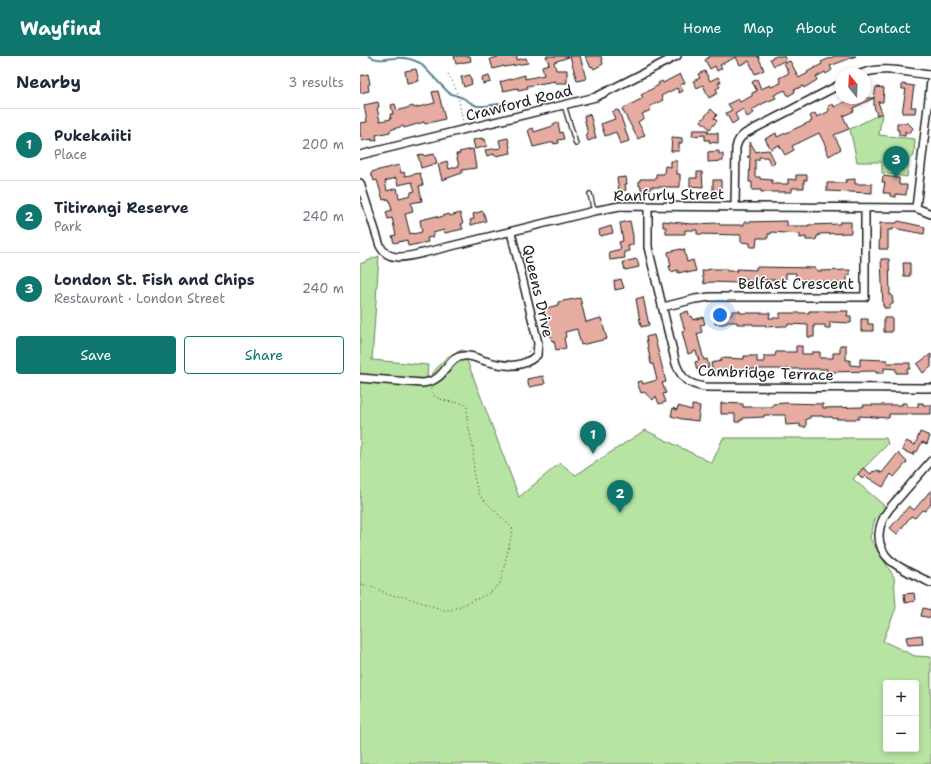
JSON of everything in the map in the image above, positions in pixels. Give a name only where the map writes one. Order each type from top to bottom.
[{"type":"street","name":"Crawford Road","points":[[360,155],[596,97],[677,56]]},
{"type":"street","points":[[871,71],[887,70],[931,75]]},
{"type":"street","points":[[916,208],[931,81]]},
{"type":"street","points":[[735,207],[736,148],[741,137],[835,87]]},
{"type":"street","name":"Ranfurly Street","points":[[360,182],[380,246],[384,252],[389,255],[402,257],[620,206],[916,208],[931,214]]},
{"type":"street","name":"Cambridge Terrace","points":[[648,206],[648,247],[676,364],[684,379],[695,385],[704,387],[931,388]]},
{"type":"street","name":"Belfast Crescent","points":[[662,307],[695,298],[710,297],[865,297],[865,208]]},
{"type":"street","name":"Queens Drive","points":[[430,382],[443,374],[453,360],[458,356],[466,355],[503,366],[516,366],[532,360],[537,355],[538,343],[511,232]]},
{"type":"street","points":[[360,378],[422,383],[430,382]]},
{"type":"street","points":[[931,461],[888,509],[883,517],[879,533],[881,546],[890,560],[931,583]]},
{"type":"lane","points":[[564,105],[576,144]]},
{"type":"lane","points":[[590,194],[594,211]]},
{"type":"path","points":[[448,74],[453,80],[456,89],[464,125]]},
{"type":"path","points":[[528,355],[528,351],[532,345]]},
{"type":"path","points":[[360,584],[378,589],[389,595],[413,599],[449,611],[488,594],[501,582],[513,529],[481,497],[477,488],[474,477],[473,447],[467,420],[466,406],[464,404],[436,398],[431,393],[430,382]]},
{"type":"green space","points":[[882,113],[879,135],[915,139],[914,156],[909,159],[907,177],[882,173],[882,162],[857,162],[850,129]]},
{"type":"green space","points":[[379,256],[372,360],[428,365],[427,377],[430,377],[440,364],[448,357],[463,350],[519,497],[560,463],[576,475],[645,430],[712,463],[723,438],[886,438],[888,444],[853,479],[886,507],[875,519],[870,538],[894,577],[896,608],[883,641],[915,656],[931,657],[931,764],[360,764],[360,264]]},
{"type":"building","points":[[454,56],[470,56],[471,61],[456,64]]},
{"type":"building","points":[[498,56],[517,56],[517,60],[526,58],[528,63],[493,69],[490,59]]},
{"type":"building","points":[[546,56],[569,56],[554,62],[556,70],[567,70],[567,83],[555,83],[555,81],[527,86],[528,88],[518,90],[518,88],[503,91],[500,82],[525,75],[525,79],[544,75],[542,66],[549,64]]},
{"type":"building","points":[[570,56],[580,56],[586,79],[577,81]]},
{"type":"building","points":[[585,56],[601,56],[603,64],[594,69],[592,66],[591,67]]},
{"type":"building","points":[[710,56],[758,56],[764,70],[755,74],[749,61],[740,65],[736,57],[720,65],[722,68],[717,71],[715,66],[710,69],[705,60]]},
{"type":"building","points":[[776,56],[784,56],[786,60],[774,66],[770,59]]},
{"type":"building","points":[[835,56],[856,56],[830,66],[832,70],[826,74],[825,72],[816,77],[817,80],[804,88],[803,86],[794,90],[795,92],[788,96],[785,90],[774,95],[776,98],[752,110],[754,113],[747,117],[743,109],[735,114],[738,120],[732,124],[726,113],[732,110],[728,104],[738,99],[740,102],[752,96],[752,93],[757,91],[752,82],[757,79],[761,89],[770,85],[771,87],[781,83],[779,78],[789,73],[784,63],[790,61],[799,78],[822,64],[821,62]]},
{"type":"building","points":[[416,69],[419,81],[407,83],[405,71]]},
{"type":"building","points":[[705,71],[710,81],[718,77],[721,82],[718,83],[720,87],[716,89],[718,93],[709,98],[703,85],[697,88],[693,81],[700,78],[698,74]]},
{"type":"building","points":[[368,74],[370,84],[368,85],[369,91],[360,93],[360,76]]},
{"type":"building","points":[[680,74],[685,83],[680,85],[683,91],[679,93],[677,88],[661,96],[663,100],[649,107],[651,110],[642,114],[644,118],[638,122],[645,135],[638,139],[622,109],[643,98],[641,95],[659,85],[658,83],[662,81],[663,83]]},
{"type":"building","points":[[470,75],[472,84],[464,87],[461,77]]},
{"type":"building","points":[[489,76],[491,82],[483,84],[482,78]]},
{"type":"building","points":[[902,84],[914,86],[911,107],[916,107],[915,113],[902,113],[906,89],[902,89]]},
{"type":"building","points":[[876,87],[884,88],[883,102],[878,102],[882,113],[877,115],[874,106]]},
{"type":"building","points":[[438,91],[445,119],[425,124],[424,122],[404,128],[403,126],[390,130],[390,132],[376,135],[377,140],[372,141],[372,139],[362,141],[360,123],[367,122],[364,105],[378,102],[379,107],[377,108],[380,121],[391,119],[390,114],[393,114],[391,105],[395,104],[397,111],[413,106],[414,108],[435,103],[432,92]]},
{"type":"building","points":[[833,104],[834,107],[840,104],[861,104],[853,108],[854,111],[843,116],[849,129],[834,135],[841,149],[829,156],[819,133],[792,146],[794,150],[785,155],[779,145],[771,149],[765,139],[776,133],[777,137],[812,121],[810,116],[815,113],[817,117],[828,112],[828,106]]},
{"type":"building","points":[[711,109],[717,115],[714,118],[717,121],[710,129],[701,121]]},
{"type":"building","points":[[617,110],[619,111],[629,141],[620,144],[616,132],[605,136],[601,124],[615,119],[612,112]]},
{"type":"building","points":[[590,114],[596,138],[588,141],[584,116]]},
{"type":"building","points":[[558,122],[560,133],[562,132],[564,139],[558,140],[559,143],[554,144],[554,142],[533,147],[528,130],[533,128],[534,132],[553,126],[553,124]]},
{"type":"building","points":[[897,123],[908,123],[913,128],[909,134],[905,131],[905,136],[899,135]]},
{"type":"building","points":[[693,130],[709,130],[707,133],[718,133],[718,143],[705,140],[705,135],[692,136]]},
{"type":"building","points":[[672,137],[682,138],[682,143],[679,143],[679,151],[671,151]]},
{"type":"building","points":[[482,138],[482,140],[485,139],[487,146],[475,149],[473,140]]},
{"type":"building","points":[[508,138],[511,153],[487,156],[485,150],[501,148],[499,140]]},
{"type":"building","points":[[750,142],[756,152],[769,150],[775,162],[771,165],[767,157],[759,157],[759,160],[755,160],[755,177],[772,180],[772,184],[788,184],[788,179],[796,180],[796,175],[807,175],[807,180],[804,180],[804,188],[792,188],[792,192],[761,192],[761,190],[752,190],[752,182],[749,182],[750,157],[747,157],[750,155]]},
{"type":"building","points":[[473,149],[476,168],[462,170],[462,173],[442,180],[438,164],[447,161],[449,169],[459,166],[456,154]]},
{"type":"building","points":[[719,151],[719,154],[723,154],[723,161],[708,162],[708,152]]},
{"type":"building","points":[[423,154],[424,156],[434,154],[437,163],[421,168],[418,155]]},
{"type":"building","points":[[671,161],[677,161],[677,174],[680,174],[680,187],[650,187],[650,191],[641,191],[641,186],[639,186],[640,179],[656,179],[656,174],[664,174],[665,166],[671,167]]},
{"type":"building","points":[[399,165],[401,173],[404,172],[405,176],[420,173],[423,185],[419,186],[422,201],[411,203],[413,212],[405,214],[410,234],[422,232],[420,220],[437,216],[437,218],[449,214],[450,216],[460,213],[463,229],[445,233],[444,230],[433,233],[433,237],[427,238],[428,242],[408,246],[407,240],[394,243],[392,236],[396,235],[392,218],[388,219],[386,212],[392,210],[389,199],[383,200],[377,180],[374,181],[371,172]],"holes":[[[396,178],[398,185],[412,182],[415,191],[411,192],[411,195],[399,198],[397,188],[387,191],[385,181]]]},
{"type":"building","points":[[697,172],[702,172],[703,187],[690,186],[690,178],[697,178]]},
{"type":"building","points":[[883,176],[899,178],[899,185],[907,185],[906,195],[896,194],[896,197],[890,196],[890,193],[883,193],[885,182],[882,182]]},
{"type":"building","points":[[626,177],[626,190],[619,191],[617,178]]},
{"type":"building","points":[[855,179],[855,184],[872,184],[872,193],[827,191],[827,183],[846,183],[845,180]]},
{"type":"building","points":[[713,180],[721,180],[721,193],[713,193]]},
{"type":"building","points":[[483,211],[486,221],[471,225],[470,220],[474,219],[473,214]]},
{"type":"building","points":[[630,221],[633,245],[628,246],[629,251],[624,252],[625,258],[610,260],[609,252],[621,249],[619,242],[623,241],[620,223]]},
{"type":"building","points":[[663,221],[691,224],[719,223],[720,225],[744,225],[744,222],[787,221],[787,226],[840,224],[840,222],[851,222],[851,233],[819,234],[816,240],[806,240],[806,237],[800,238],[800,234],[771,232],[771,234],[768,234],[768,238],[757,238],[756,247],[750,247],[750,243],[741,242],[741,235],[697,234],[697,230],[685,230],[685,234],[666,234],[666,227],[663,227]]},
{"type":"building","points":[[898,221],[925,227],[924,234],[893,228],[893,230],[888,230],[888,249],[879,249],[880,223],[897,223]]},
{"type":"building","points":[[611,226],[613,233],[600,236],[599,230]]},
{"type":"building","points":[[684,249],[687,262],[693,260],[696,271],[678,273],[678,270],[671,272],[668,252]]},
{"type":"building","points":[[637,259],[639,267],[625,270],[623,262]]},
{"type":"building","points":[[881,259],[889,259],[890,295],[892,295],[893,303],[890,304],[890,308],[884,308],[883,306]]},
{"type":"building","points":[[903,263],[910,263],[910,276],[904,276]]},
{"type":"building","points":[[756,267],[816,268],[818,271],[850,270],[850,275],[847,275],[847,283],[825,283],[825,281],[809,283],[809,280],[796,280],[796,273],[786,273],[786,280],[757,280],[757,285],[750,286],[750,283],[747,283],[747,279],[738,279],[738,283],[711,282],[704,284],[702,271],[711,269],[727,269],[727,271],[737,271],[737,269],[756,270]]},
{"type":"building","points":[[621,279],[624,288],[615,290],[614,281]]},
{"type":"building","points":[[643,297],[649,325],[641,327],[636,299]]},
{"type":"building","points":[[580,298],[586,322],[601,318],[607,339],[581,345],[577,329],[565,332],[566,337],[564,338],[566,348],[556,350],[543,309],[558,305],[558,302]]},
{"type":"building","points":[[714,310],[722,311],[722,315],[732,315],[732,311],[740,311],[740,313],[770,313],[769,318],[780,318],[780,313],[848,311],[847,316],[851,316],[851,323],[830,322],[830,328],[825,328],[825,325],[814,325],[814,337],[808,337],[808,325],[788,324],[788,326],[765,327],[766,325],[737,324],[737,322],[715,324]]},
{"type":"building","points":[[688,311],[693,320],[703,317],[705,324],[700,325],[702,332],[697,334],[704,360],[707,359],[709,367],[697,370],[695,362],[699,361],[696,351],[688,354],[682,332],[685,331],[680,314]]},
{"type":"building","points":[[884,318],[892,318],[892,332],[884,332]]},
{"type":"building","points":[[861,319],[868,319],[868,324],[873,324],[873,331],[861,331]]},
{"type":"building","points":[[654,335],[666,382],[662,383],[666,393],[663,394],[666,402],[659,404],[656,396],[653,400],[644,392],[641,393],[637,382],[642,381],[643,384],[657,380],[653,364],[651,364],[646,337]]},
{"type":"building","points":[[840,345],[846,345],[846,360],[850,360],[850,365],[860,366],[860,359],[887,360],[887,363],[910,363],[910,369],[907,369],[907,373],[896,373],[896,369],[884,368],[884,373],[876,373],[876,371],[827,372],[827,369],[744,369],[744,371],[736,372],[721,372],[721,370],[713,372],[711,363],[721,361],[721,358],[744,359],[744,356],[757,356],[757,362],[764,362],[764,356],[775,356],[776,352],[796,352],[796,346],[802,346],[802,354],[820,352],[820,358],[833,358],[833,353],[840,353]]},
{"type":"building","points":[[931,354],[931,367],[923,373],[917,364]]},
{"type":"building","points":[[543,376],[545,384],[529,387],[527,379]]},
{"type":"building","points":[[721,403],[743,404],[743,407],[773,407],[773,404],[785,403],[823,404],[823,408],[863,407],[863,405],[902,405],[902,403],[907,403],[907,407],[918,407],[918,403],[923,403],[923,405],[931,405],[931,414],[889,414],[889,418],[859,416],[859,419],[838,419],[823,416],[810,416],[810,418],[806,419],[806,427],[800,427],[800,424],[786,425],[785,415],[764,415],[764,417],[743,418],[740,422],[735,422],[735,414],[721,414]]},
{"type":"building","points":[[692,405],[700,406],[698,421],[671,416],[673,408],[677,410],[678,406],[692,410]]},
{"type":"building","points":[[920,432],[930,436],[927,444],[922,442],[917,452],[915,451],[913,455],[902,450],[906,441],[915,445]]},
{"type":"building","points":[[898,453],[907,462],[894,477],[891,474],[883,487],[865,476],[863,479],[858,474],[863,468],[871,474],[873,471],[875,472],[877,470],[882,473]]},
{"type":"building","points":[[931,490],[931,504],[925,511],[922,510],[915,518],[911,516],[897,534],[890,528],[909,506],[914,510]]},
{"type":"building","points":[[914,593],[915,601],[905,603],[904,594]]},
{"type":"building","points":[[923,608],[931,610],[931,618],[921,616]]},
{"type":"building","points":[[922,635],[923,644],[908,645],[906,637]]},
{"type":"waterway","points":[[369,56],[379,59],[402,58],[420,63],[449,93],[463,98],[477,106],[512,102]]},
{"type":"place","name":"London St. Fish and Chips","points":[[896,179]]},
{"type":"place","name":"Pukekaiiti","points":[[593,454]]},
{"type":"place","name":"Titirangi Reserve","points":[[620,513]]}]
